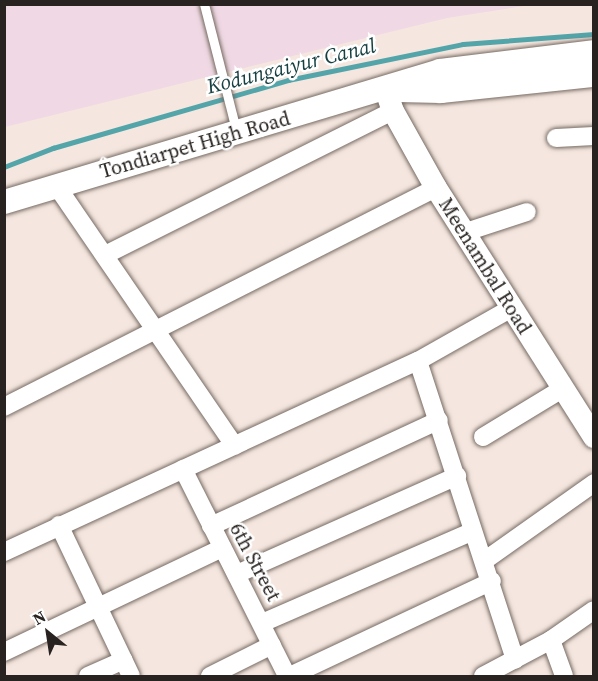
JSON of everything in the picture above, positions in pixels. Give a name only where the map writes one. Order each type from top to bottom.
[{"type":"main road","name":"Tondiarpet High Road","points":[[390,100],[440,71],[594,52]]},
{"type":"main road","name":"Tondiarpet High Road","points":[[4,202],[56,184],[237,134],[390,100],[441,91],[594,75]]},
{"type":"street","name":"Meenambal Road","points":[[390,100],[436,188],[466,232],[510,309],[594,437]]},
{"type":"street","points":[[107,254],[390,100]]},
{"type":"street","points":[[556,138],[594,136]]},
{"type":"street","points":[[56,184],[107,254],[235,446]]},
{"type":"street","points":[[4,407],[436,188]]},
{"type":"street","points":[[466,232],[527,212]]},
{"type":"street","points":[[4,552],[418,361],[510,309]]},
{"type":"street","points":[[418,361],[457,476],[471,532],[492,581],[514,660]]},
{"type":"street","points":[[483,437],[562,389]]},
{"type":"street","points":[[211,526],[439,420]]},
{"type":"street","name":"6th Street","points":[[183,469],[289,676]]},
{"type":"street","points":[[237,574],[457,476]]},
{"type":"street","points":[[484,561],[594,483]]},
{"type":"street","points":[[59,525],[128,668],[88,676]]},
{"type":"street","points":[[262,623],[471,532]]},
{"type":"street","points":[[4,652],[222,548]]},
{"type":"street","points":[[289,676],[492,581]]},
{"type":"street","points":[[483,676],[551,640],[594,610]]},
{"type":"street","points":[[551,640],[564,676]]},
{"type":"street","points":[[210,676],[272,645]]},
{"type":"lane","points":[[204,4],[237,134]]},
{"type":"shaded area","points":[[5,5],[530,5],[447,18],[5,127]]},
{"type":"waterway","name":"Kodungaiyur Canal","points":[[4,167],[53,148],[288,80],[463,44],[594,34]]}]
